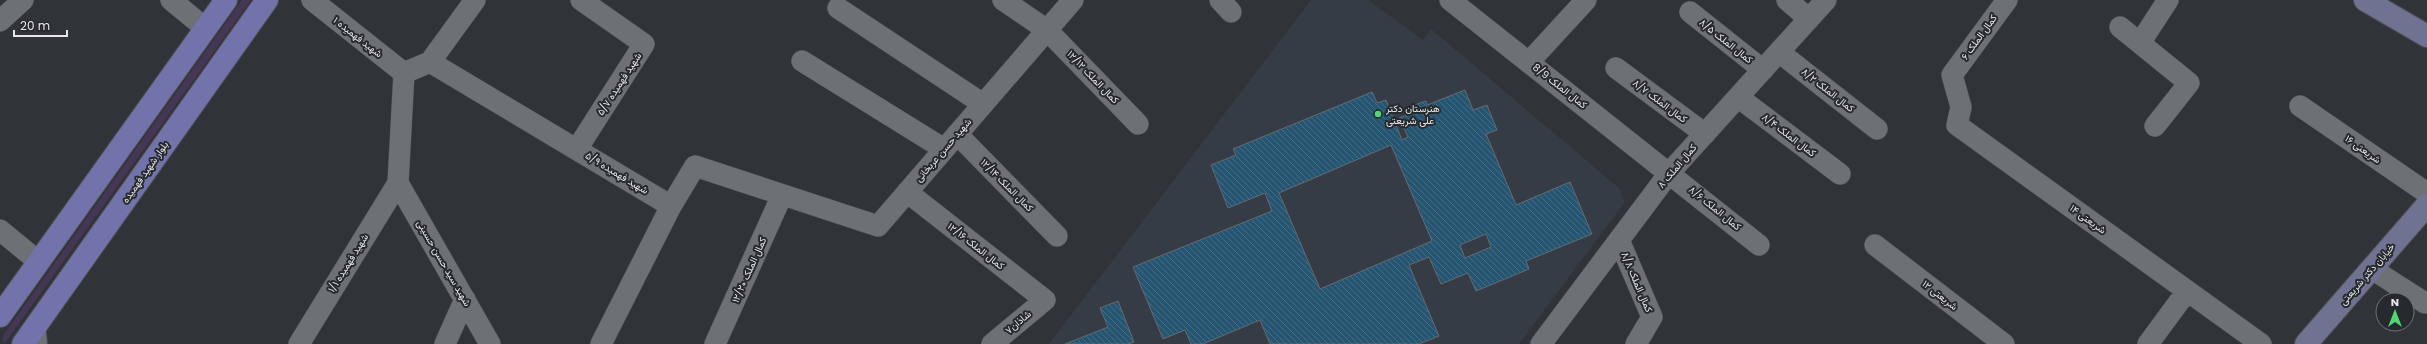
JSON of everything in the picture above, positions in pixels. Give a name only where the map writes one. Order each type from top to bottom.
[{"type":"main road","points":[[0,316],[226,0]]},
{"type":"main road","name":"بلوار شهید فهمیده","points":[[23,344],[267,0]]},
{"type":"main road","points":[[2364,0],[2427,36]]},
{"type":"main road","name":"خیابان دکتر شریعتی","points":[[2306,344],[2427,205]]},
{"type":"street","points":[[0,21],[23,0]]},
{"type":"street","points":[[171,0],[205,28]]},
{"type":"street","name":"شهید فهمیده ۱","points":[[312,0],[404,73]]},
{"type":"street","points":[[398,183],[404,73],[430,62],[475,0]]},
{"type":"street","name":"شهید فهمیده ۵/۷","points":[[577,149],[644,44],[581,0]]},
{"type":"street","name":"کمال الملک ۱۲/۱۲","points":[[1003,0],[1047,30],[1138,124]]},
{"type":"street","name":"شهید حسن عربخانی","points":[[782,196],[878,226],[1073,0]]},
{"type":"street","name":"کمال الملک 8/9","points":[[1451,0],[1670,172]]},
{"type":"street","points":[[1529,62],[1586,0]]},
{"type":"street","points":[[1786,0],[1809,19]]},
{"type":"street","name":"کمال الملک ۸","points":[[1541,344],[1670,172],[1826,0]]},
{"type":"street","name":"کمال الملک ۶","points":[[1952,74],[2007,0]]},
{"type":"street","points":[[2140,43],[2168,0]]},
{"type":"street","points":[[838,8],[983,104]]},
{"type":"street","name":"کمال الملک ۸/۵","points":[[1690,12],[1763,70]]},
{"type":"street","points":[[2120,27],[2189,83],[2155,126]]},
{"type":"street","name":"کمال الملک ۸/۲","points":[[1779,52],[1877,129]]},
{"type":"street","name":"کمال الملک ۱۲/۱۴","points":[[802,61],[950,142],[1057,236]]},
{"type":"street","name":"شهید فهمیده ۵/۹","points":[[430,62],[671,206]]},
{"type":"street","name":"کمال الملک ۸/۷","points":[[1616,68],[1705,134]]},
{"type":"street","name":"شریعتی ۱۴","points":[[1952,74],[1961,107],[1957,125],[2261,344]]},
{"type":"street","name":"کمال الملک ۸/۴","points":[[1738,97],[1840,174]]},
{"type":"street","name":"شریعتی ۱۶","points":[[2300,106],[2427,193]]},
{"type":"street","points":[[601,344],[671,206],[695,166],[782,196]]},
{"type":"street","name":"کمال الملک ۸/۶","points":[[1670,172],[1759,245]]},
{"type":"street","name":"شهید سید حسن حسینی","points":[[398,183],[490,344]]},
{"type":"street","name":"شهید فهمیده ۱/۱","points":[[299,344],[398,183]]},
{"type":"street","name":"کمال الملک ۱۲/۱۶","points":[[907,192],[1045,300]]},
{"type":"street","name":"کمال الملک ۱۲/۲۰","points":[[715,344],[782,196]]},
{"type":"street","points":[[0,230],[39,262]]},
{"type":"street","name":"کمال الملک ۸/۸","points":[[1619,240],[1652,317],[1636,344]]},
{"type":"street","name":"شریعتی ۱۲","points":[[1875,245],[2004,344]]},
{"type":"street","points":[[2372,269],[2425,303]]},
{"type":"street","points":[[2148,344],[2187,291]]},
{"type":"street","points":[[445,344],[465,299]]},
{"type":"street","name":"شاذان۷","points":[[992,344],[1045,300]]},
{"type":"lane","points":[[39,320],[42,344]]},
{"type":"shaded area","points":[[242,0],[251,0],[5,343],[2,340],[4,334]]},
{"type":"shaded area","name":"هنرستان دکتر علی شریعتی","points":[[1311,0],[1368,0],[1423,40],[1431,29],[1619,188],[1625,202],[1519,344],[1049,344]]},
{"type":"building","points":[[1465,90],[1473,110],[1487,105],[1497,130],[1486,134],[1516,205],[1570,182],[1592,234],[1526,261],[1529,269],[1476,291],[1468,273],[1441,284],[1429,257],[1409,265],[1439,336],[1419,344],[1270,344],[1260,320],[1203,344],[1191,344],[1185,330],[1163,339],[1133,267],[1272,211],[1265,193],[1228,208],[1211,165],[1236,155],[1233,149],[1372,92],[1377,103],[1386,100],[1402,140],[1408,137],[1399,118],[1414,112],[1412,106],[1426,101],[1427,105]],"holes":[[[1391,145],[1432,241],[1320,289],[1279,193]],[[1486,234],[1491,247],[1465,258],[1460,245]]]},
{"type":"building","points":[[1118,301],[1134,342],[1128,344],[1065,344],[1108,327],[1100,308]]},
{"type":"place","name":"هنرستان دکتر علی شریعتی","points":[[1378,114]]}]
